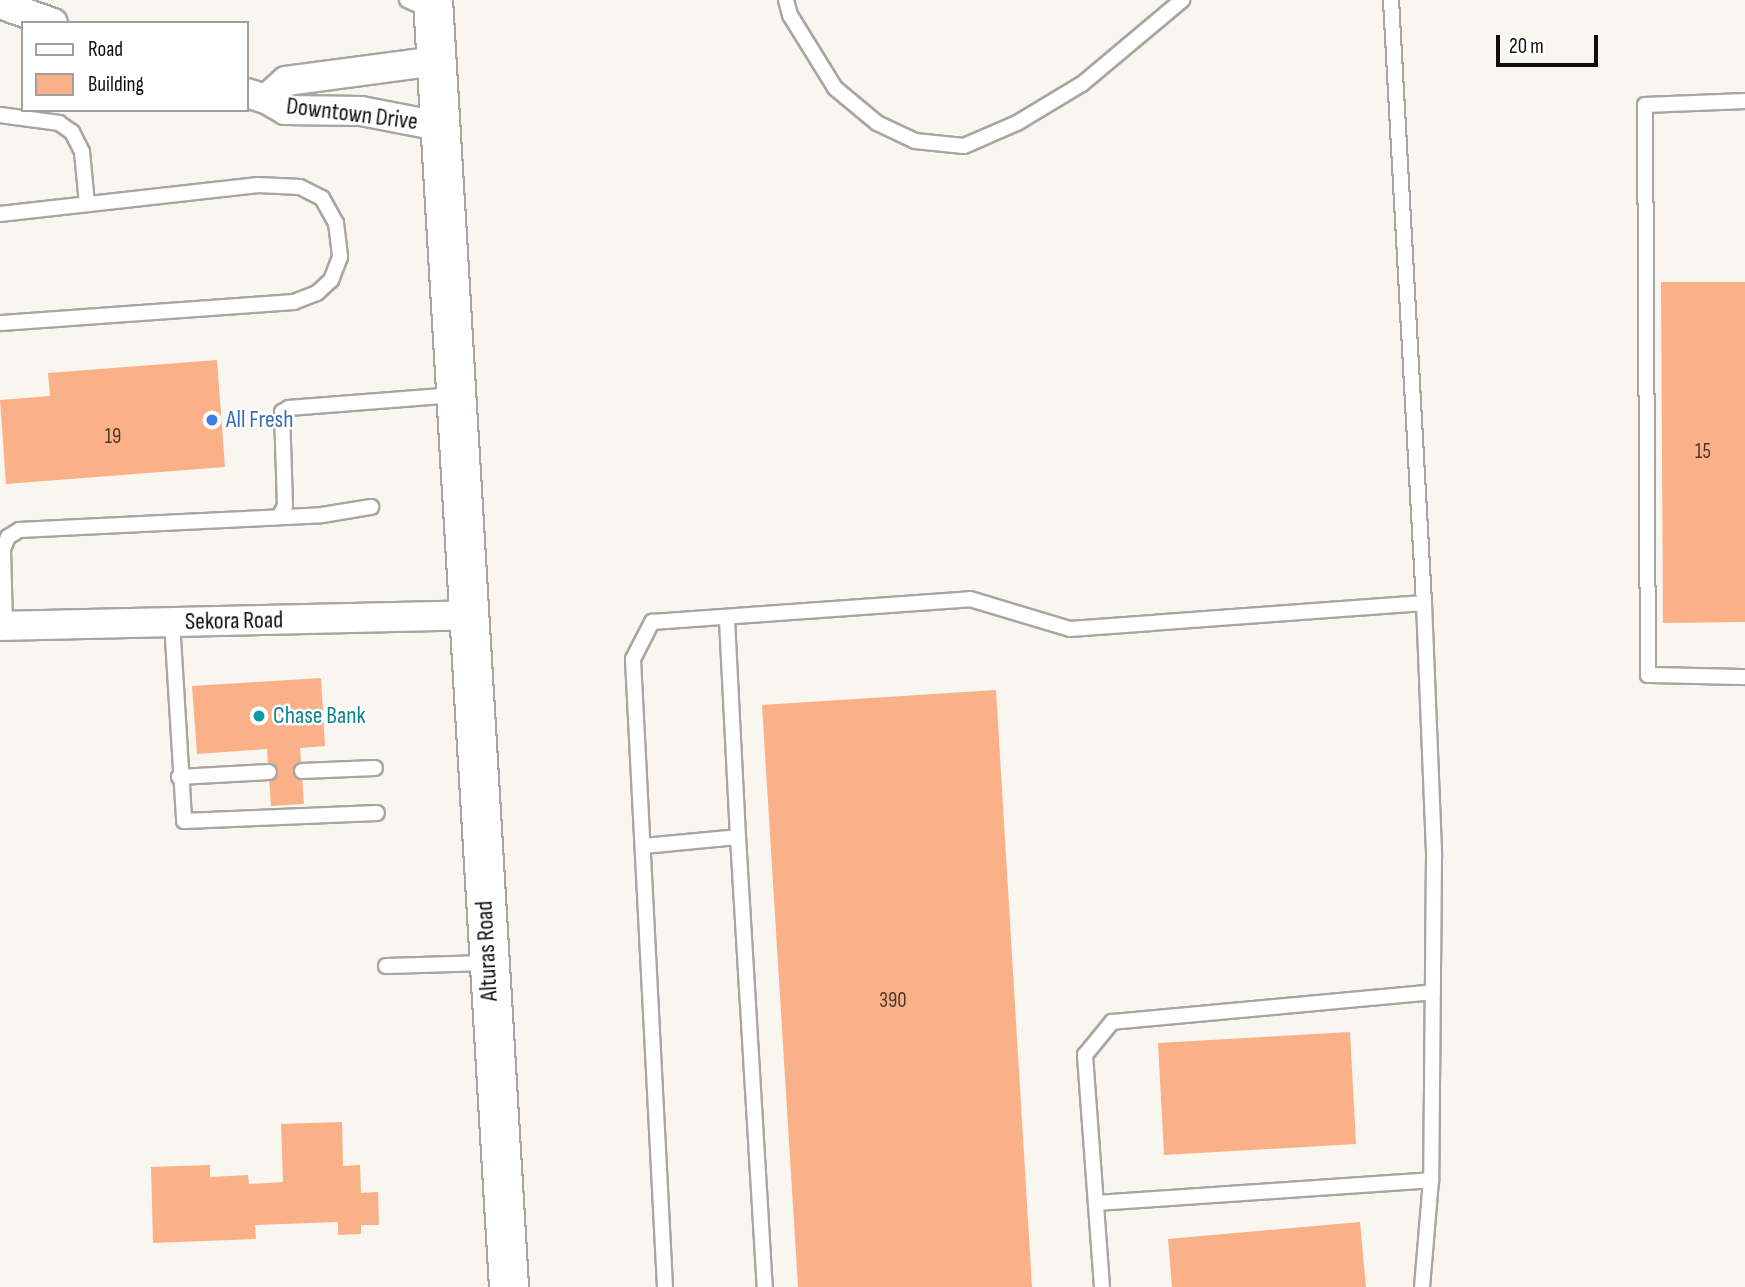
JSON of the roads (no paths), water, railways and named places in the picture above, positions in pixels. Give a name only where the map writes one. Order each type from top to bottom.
[{"type":"main road","name":"Alturas Road","points":[[424,4],[436,61],[487,963],[509,1287]]},
{"type":"street","points":[[0,4],[47,21]]},
{"type":"street","name":"Downtown Drive","points":[[256,96],[286,81],[436,61]]},
{"type":"street","name":"Downtown Drive","points":[[256,96],[285,110],[361,111],[439,126]]},
{"type":"street","name":"Sekora Road","points":[[2,626],[469,615]]},
{"type":"lane","points":[[786,0],[790,15],[835,88],[877,123],[915,141],[964,146],[1017,123],[1082,84],[1182,0]]},
{"type":"lane","points":[[1391,0],[1424,603],[1434,857],[1431,1180],[1422,1287]]},
{"type":"lane","points":[[1745,101],[1645,105],[1647,675],[1745,677]]},
{"type":"lane","points":[[0,115],[60,123],[72,132],[82,152],[87,204]]},
{"type":"lane","points":[[0,214],[258,185],[300,187],[322,198],[336,223],[340,257],[331,281],[317,293],[293,302],[0,323]]},
{"type":"lane","points":[[280,516],[285,506],[282,412],[289,408],[455,395]]},
{"type":"lane","points":[[2,626],[4,549],[8,537],[19,530],[322,515],[371,507]]},
{"type":"lane","points":[[665,1287],[633,659],[652,622],[970,598],[1070,629],[1424,603]]},
{"type":"lane","points":[[727,617],[765,1287]]},
{"type":"lane","points":[[172,622],[179,777],[184,821],[377,813]]},
{"type":"lane","points":[[302,771],[375,768]]},
{"type":"lane","points":[[179,777],[269,772]]},
{"type":"lane","points":[[643,846],[738,837]]},
{"type":"lane","points":[[386,967],[487,963]]},
{"type":"lane","points":[[1102,1287],[1085,1055],[1112,1022],[1433,992]]},
{"type":"lane","points":[[1096,1203],[1431,1180]]},
{"type":"place","name":"All Fresh","points":[[212,420]]},
{"type":"place","name":"Chase Bank","points":[[259,716]]}]
